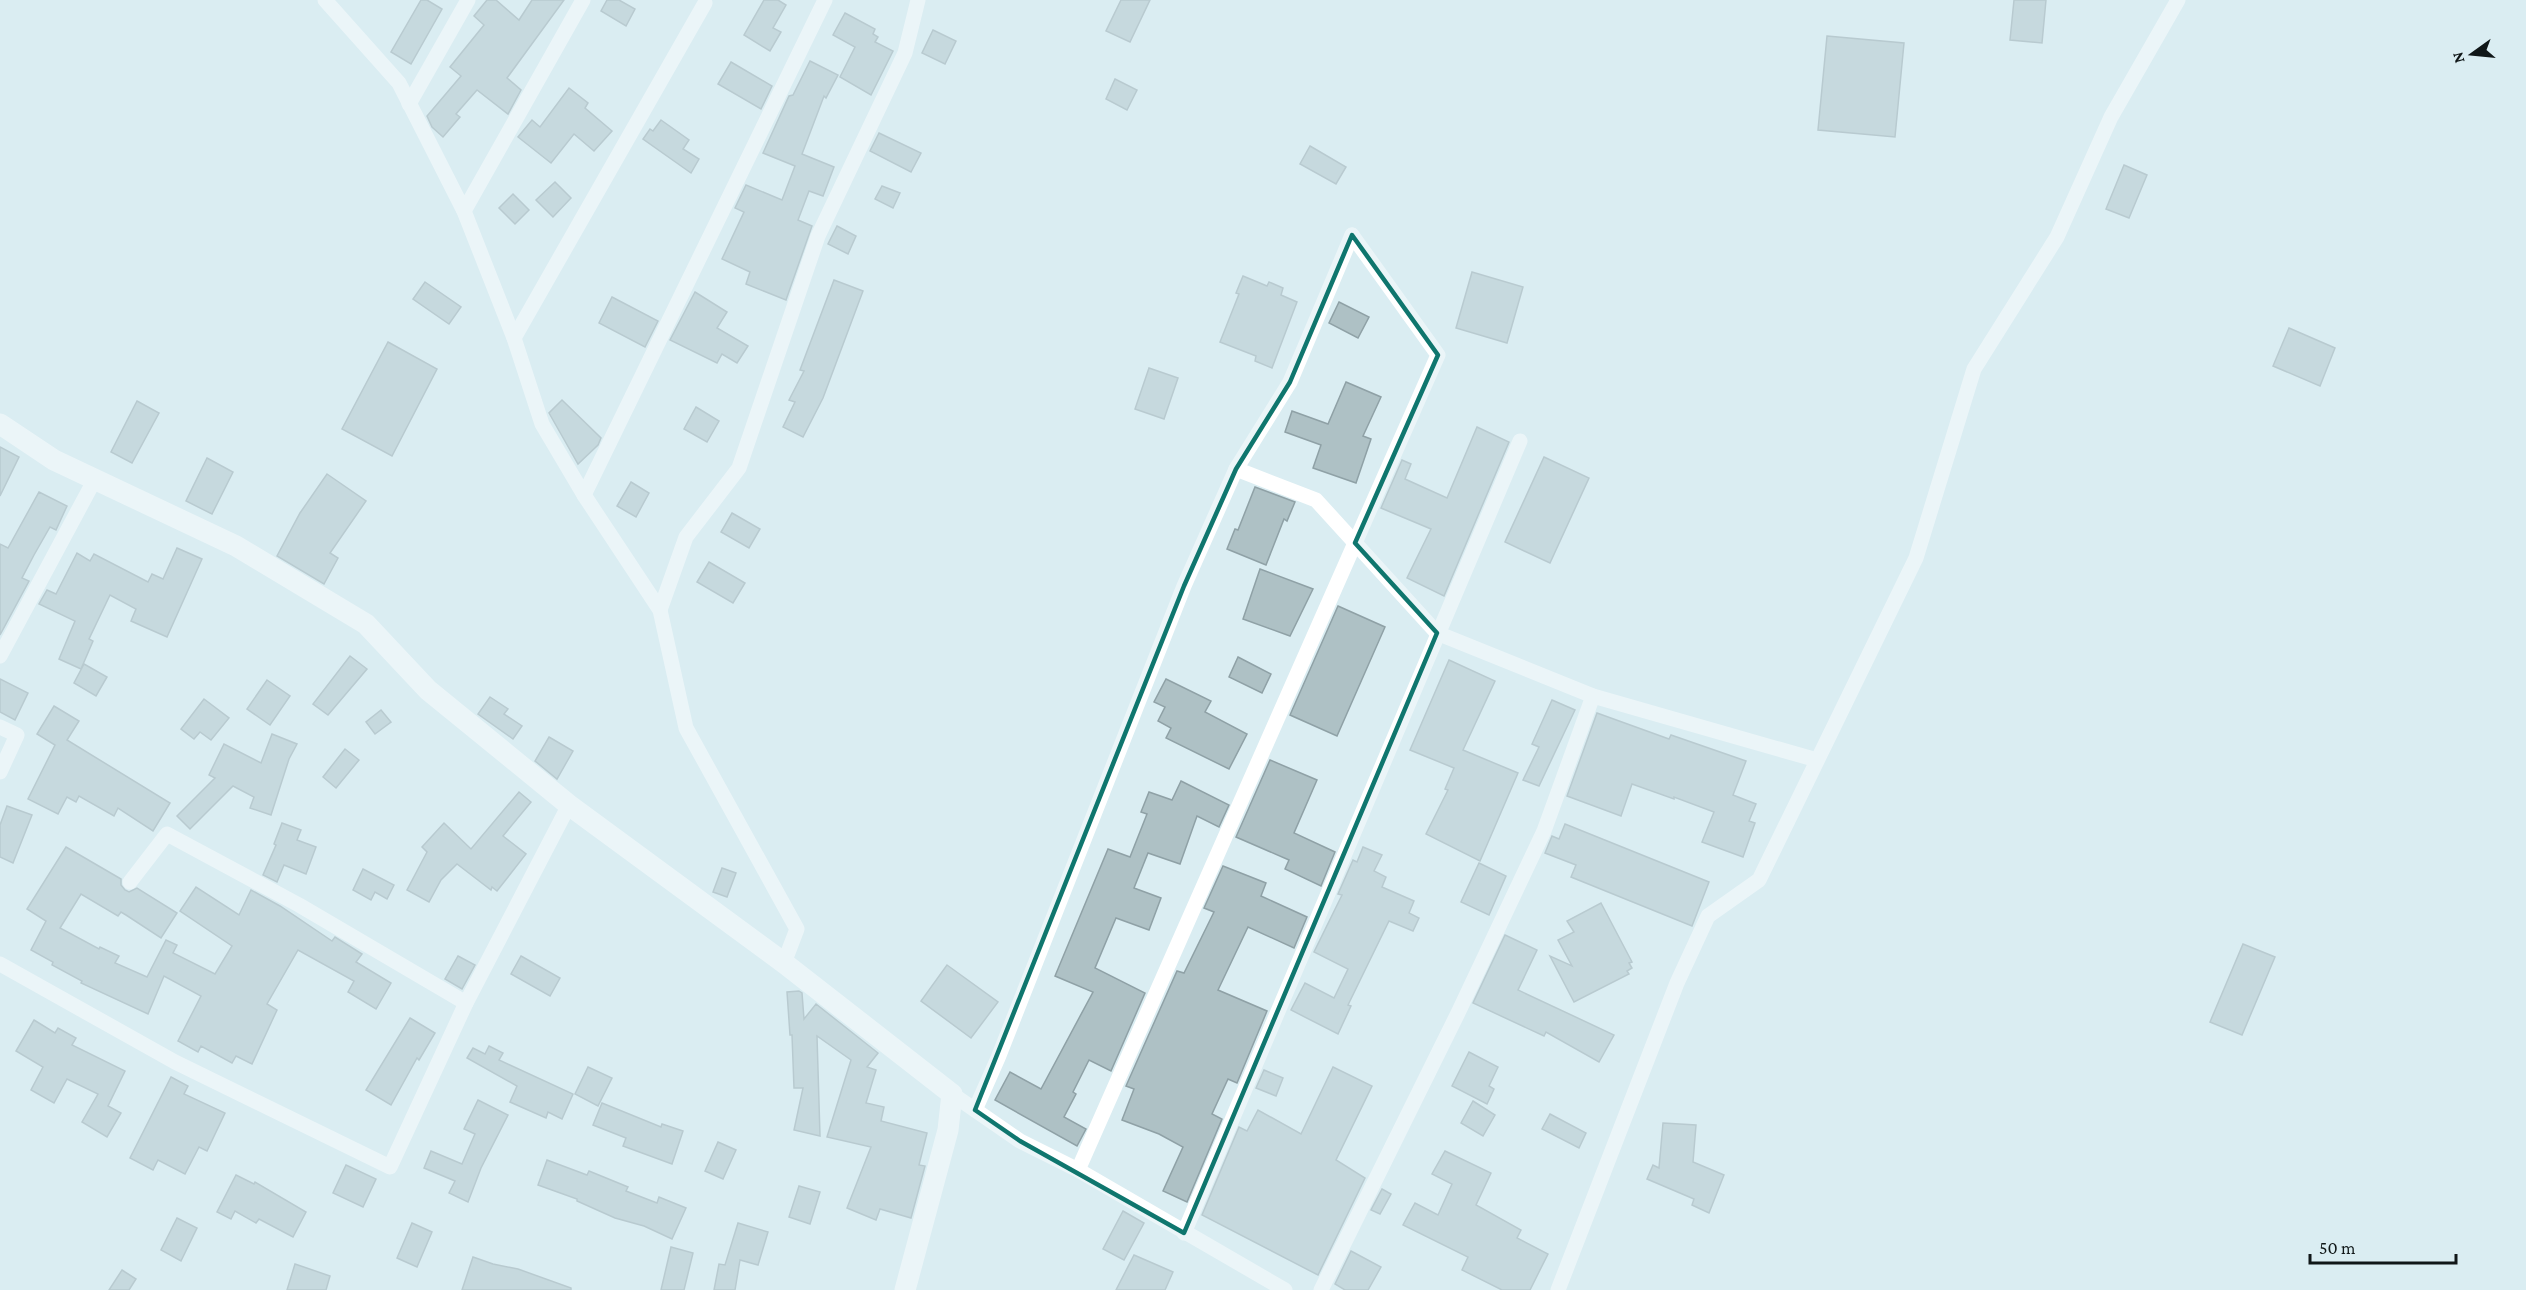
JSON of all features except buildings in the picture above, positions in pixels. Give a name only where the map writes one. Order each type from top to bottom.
[{"type":"street","points":[[325,0],[399,84],[464,211],[514,338],[542,424],[584,495],[660,610],[686,728],[797,929],[784,963]]},
{"type":"street","points":[[409,104],[468,0]]},
{"type":"street","points":[[464,211],[583,0]]},
{"type":"street","points":[[584,495],[825,0]]},
{"type":"street","points":[[660,610],[686,537],[739,468],[818,236],[905,53],[918,0]]},
{"type":"street","points":[[1558,1290],[1677,983],[1708,916],[1759,880],[1916,558],[1974,369],[2057,237],[2111,117],[2178,0]]},
{"type":"street","points":[[514,338],[705,3]]},
{"type":"street","points":[[975,1110],[998,1058],[1184,586],[1236,469],[1290,382],[1309,332],[1352,235],[1438,355],[1078,1170]]},
{"type":"street","points":[[0,424],[54,460],[236,546],[366,624],[428,690],[568,806],[784,963],[952,1094],[1020,1142],[1078,1170],[1285,1290]]},
{"type":"street","points":[[1184,1233],[1520,441]]},
{"type":"street","points":[[1236,469],[1316,500],[1437,633],[1593,696],[1817,760]]},
{"type":"street","points":[[0,656],[95,479]]},
{"type":"street","points":[[1321,1290],[1458,1013],[1544,831],[1593,696]]},
{"type":"street","points":[[0,727],[17,735],[0,771]]},
{"type":"street","points":[[0,964],[175,1062],[390,1167],[466,1003],[568,806]]},
{"type":"street","points":[[129,882],[167,834],[299,906],[466,1003]]},
{"type":"street","points":[[905,1290],[948,1130],[952,1094]]},
{"type":"highlighted area","points":[[1352,235],[1438,355],[1355,543],[1437,633],[1184,1233],[1020,1141],[975,1110],[1184,586],[1236,469],[1290,382]]}]
